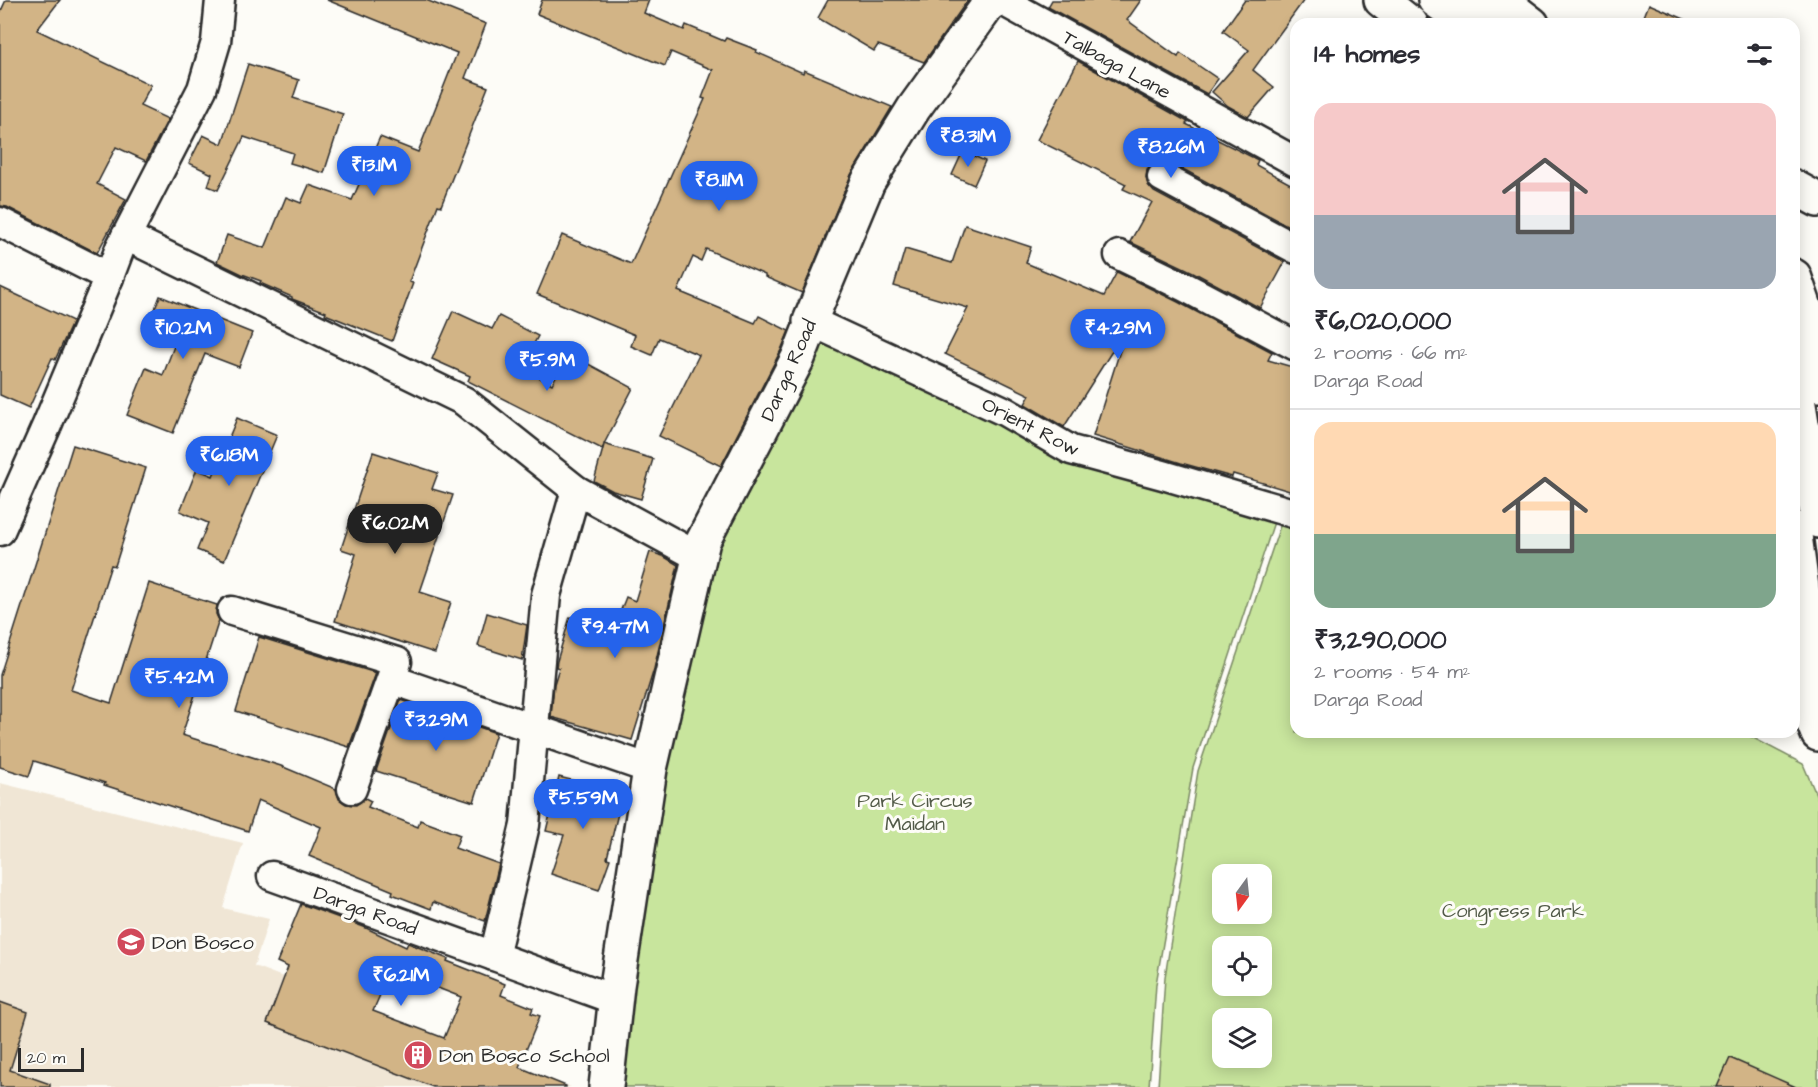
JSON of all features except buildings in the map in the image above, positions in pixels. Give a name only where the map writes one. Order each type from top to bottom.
[{"type":"main road","name":"Darga Road","points":[[606,1087],[616,1000],[650,770],[703,541],[798,358],[811,325],[810,321],[868,182],[914,108],[992,0]]},
{"type":"main road","points":[[1382,0],[1404,18]]},
{"type":"main road","points":[[1428,0],[1446,18]]},
{"type":"main road","points":[[1435,0],[1460,18]]},
{"type":"main road","points":[[1466,0],[1491,18]]},
{"type":"main road","points":[[1501,0],[1524,18]]},
{"type":"main road","points":[[1800,190],[1818,200]]},
{"type":"main road","points":[[1800,204],[1806,202],[1818,207]]},
{"type":"main road","points":[[1800,294],[1810,323],[1809,350],[1818,385]]},
{"type":"main road","points":[[1800,411],[1818,521]]},
{"type":"main road","points":[[1800,572],[1818,669]]},
{"type":"main road","points":[[1800,668],[1809,712],[1818,735]]},
{"type":"street","points":[[0,531],[48,425],[120,248],[202,89],[216,42],[220,0]]},
{"type":"street","name":"Talbaga Lane","points":[[1001,0],[1290,159]]},
{"type":"street","points":[[1162,177],[1290,246]]},
{"type":"street","points":[[0,222],[109,277]]},
{"type":"street","points":[[126,236],[372,354],[464,401],[576,490],[699,557]]},
{"type":"street","points":[[1119,255],[1290,343]]},
{"type":"street","name":"Orient Row","points":[[810,321],[1004,411],[1071,450],[1290,512]]},
{"type":"street","points":[[494,956],[525,825],[546,596],[576,490]]},
{"type":"street","points":[[232,610],[397,662],[352,789]]},
{"type":"street","points":[[405,684],[650,770]]},
{"type":"street","points":[[1800,729],[1818,735]]},
{"type":"street","name":"Darga Road","points":[[272,876],[616,1000]]},
{"type":"shaded area","name":"Don Bosco","points":[[0,783],[243,843],[223,908],[269,919],[254,966],[571,1087],[0,1087]]},
{"type":"green space","name":"Park Circus Maidan","points":[[821,338],[1274,522],[1193,768],[1156,984],[1149,1087],[615,1087],[653,757],[714,545]]},
{"type":"green space","name":"Congress Park","points":[[1281,523],[1290,526],[1290,738],[1753,738],[1803,764],[1818,799],[1818,1087],[1158,1087],[1165,977],[1198,771]]},
{"type":"place","name":"Don Bosco","points":[[131,942]]},
{"type":"place","name":"Don Bosco School","points":[[418,1055]]}]
